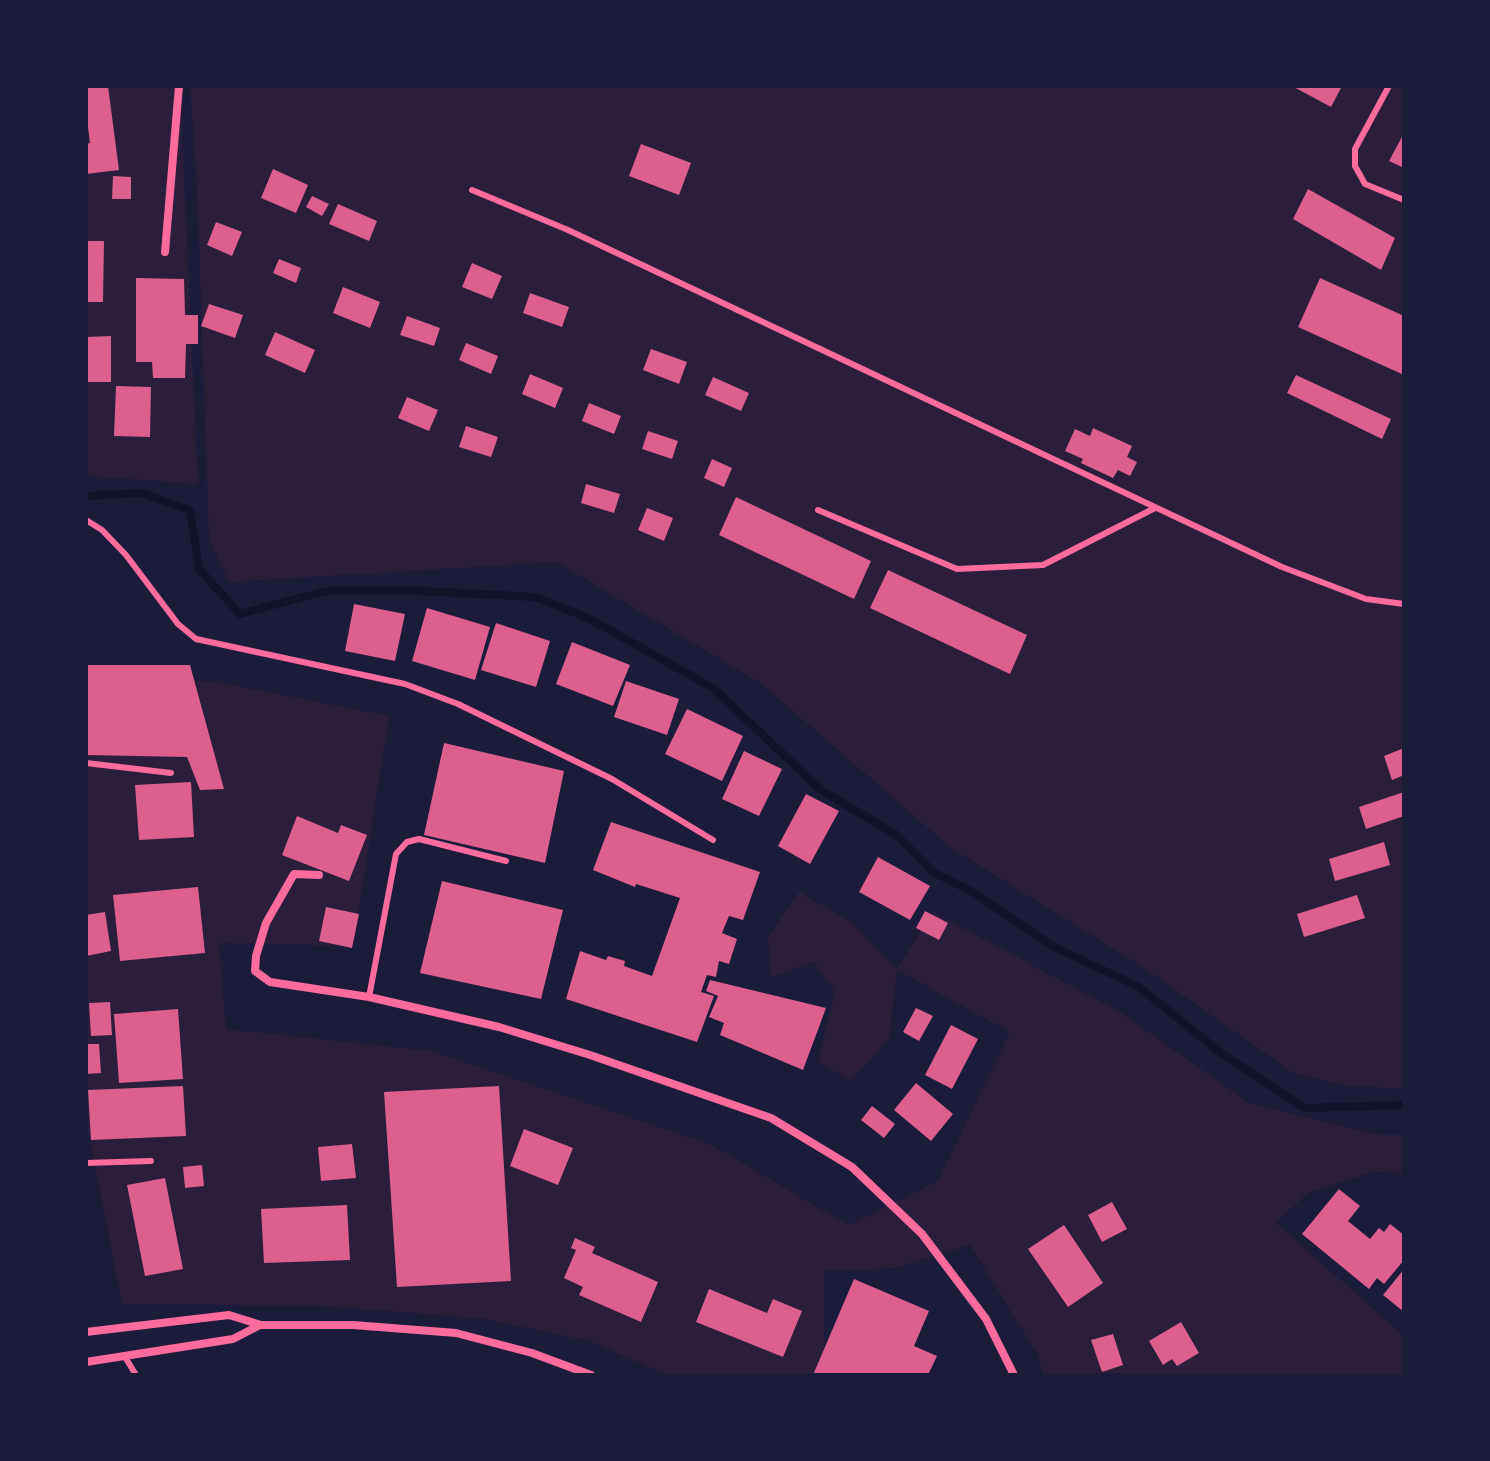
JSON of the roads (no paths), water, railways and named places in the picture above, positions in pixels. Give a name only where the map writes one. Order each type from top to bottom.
[{"type":"street","points":[[165,252],[179,86]]},
{"type":"street","points":[[319,875],[294,874],[266,923],[255,971],[270,982],[369,997],[499,1027],[771,1118],[852,1167],[922,1234],[986,1319],[1014,1375]]},
{"type":"street","points":[[86,1332],[229,1315],[261,1325],[353,1325],[456,1333],[532,1353],[591,1375]]},
{"type":"street","points":[[86,1362],[233,1339],[261,1325]]},
{"type":"lane","points":[[1389,86],[1355,149],[1355,166],[1365,184],[1404,200]]},
{"type":"lane","points":[[472,190],[568,230],[1282,567],[1366,599],[1404,604]]},
{"type":"lane","points":[[818,510],[957,569],[1043,565],[1155,508]]},
{"type":"lane","points":[[86,520],[118,546],[178,624],[196,639],[405,684],[458,704],[612,779],[713,840]]},
{"type":"lane","points":[[86,763],[171,773]]},
{"type":"lane","points":[[369,997],[396,854],[407,842],[419,839],[506,861]]},
{"type":"lane","points":[[86,1163],[151,1161]]},
{"type":"lane","points":[[125,1357],[136,1375]]},
{"type":"waterway","points":[[86,496],[141,493],[190,510],[199,569],[240,614],[326,591],[420,591],[536,597],[590,619],[713,688],[821,790],[895,834],[933,872],[973,892],[1052,946],[1139,987],[1222,1054],[1305,1108],[1404,1105]]}]
